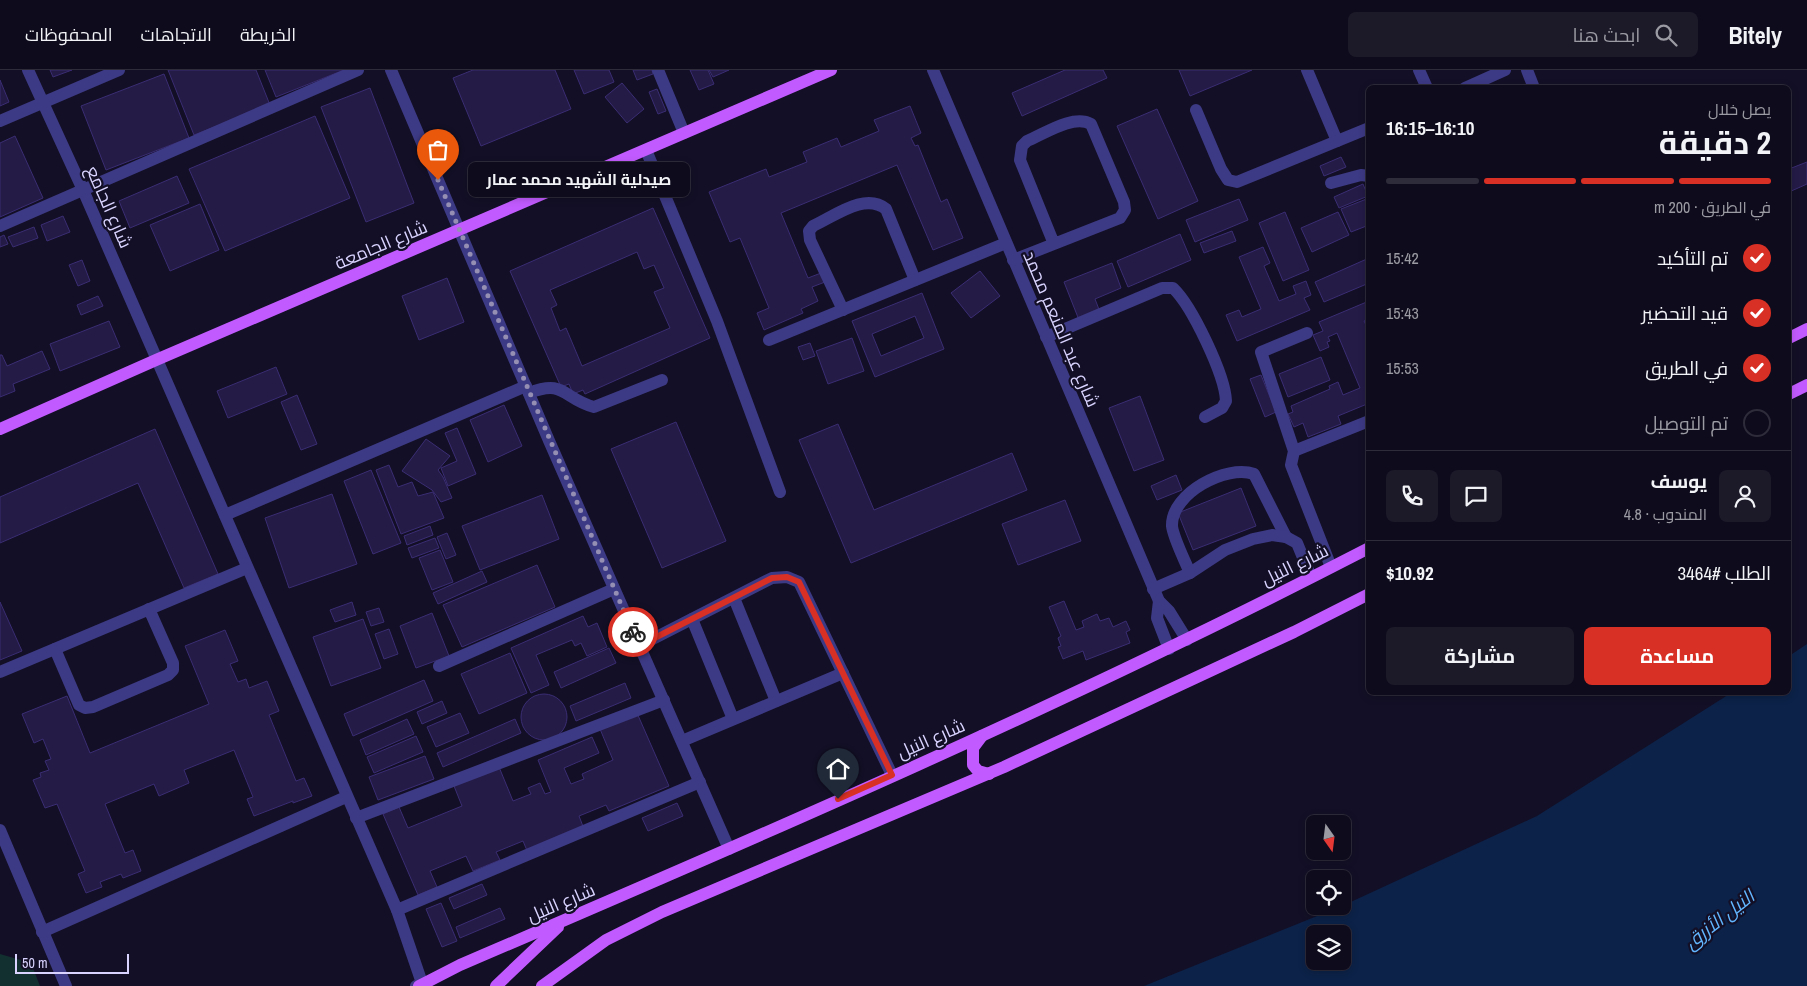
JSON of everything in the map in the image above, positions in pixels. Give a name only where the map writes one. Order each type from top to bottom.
[{"type":"main road","name":"شارع الجامعة","points":[[0,429],[831,70]]},
{"type":"main road","points":[[1791,337],[1807,329]]},
{"type":"main road","points":[[1791,393],[1807,385]]},
{"type":"main road","name":"شارع النيل","points":[[419,985],[729,849],[1170,649],[1366,550]]},
{"type":"main road","points":[[542,986],[606,940],[662,912],[989,774],[1294,632],[1366,596]]},
{"type":"main road","points":[[984,734],[973,748],[971,757],[973,765],[978,772],[989,774]]},
{"type":"main road","points":[[496,986],[565,920]]},
{"type":"street","name":"شارع الجامع","points":[[28,70],[83,190],[225,515],[246,568],[397,910],[419,985]]},
{"type":"street","points":[[0,121],[119,70]]},
{"type":"street","points":[[0,226],[358,70]]},
{"type":"street","points":[[391,70],[614,589],[729,849]]},
{"type":"street","points":[[658,70],[684,133]]},
{"type":"street","name":"شارع عبد المنعم محمد","points":[[933,70],[1156,595],[1158,618],[1170,649]]},
{"type":"street","points":[[1307,70],[1337,141]]},
{"type":"street","points":[[1419,70],[1426,85]]},
{"type":"street","points":[[1472,85],[1505,70]]},
{"type":"street","points":[[1526,70],[1533,85]]},
{"type":"street","points":[[1196,110],[1221,169],[1228,180],[1237,182],[1366,129]]},
{"type":"street","points":[[1013,260],[1054,244],[1120,218],[1125,210],[1124,202],[1091,124],[1084,120],[1043,134],[1022,146],[1020,160],[1054,244]]},
{"type":"street","points":[[646,150],[717,321],[780,492]]},
{"type":"street","points":[[1331,183],[1360,175],[1366,176]]},
{"type":"street","points":[[843,310],[810,240],[809,231],[814,226],[866,202],[878,203],[886,209],[915,280]]},
{"type":"street","points":[[769,340],[1006,243]]},
{"type":"street","points":[[1046,337],[1162,288],[1173,288],[1181,295],[1226,390],[1226,401],[1222,408],[1204,417]]},
{"type":"street","points":[[1307,332],[1261,352],[1294,451],[1292,465],[1331,567]]},
{"type":"street","points":[[225,515],[528,390],[547,386],[555,387],[584,404],[594,407],[662,380]]},
{"type":"street","points":[[1294,451],[1366,422]]},
{"type":"street","points":[[1190,573],[1172,526],[1175,511],[1183,498],[1196,488],[1223,475],[1244,471],[1254,474],[1286,537]]},
{"type":"street","points":[[1156,595],[1225,550],[1252,539],[1272,535],[1286,537],[1297,544],[1311,577]]},
{"type":"street","points":[[0,672],[246,568]]},
{"type":"street","points":[[639,646],[772,578],[787,577],[799,582],[892,775]]},
{"type":"street","points":[[439,666],[614,589]]},
{"type":"street","name":"شارع عبد المنعم محمد","points":[[1156,595],[1170,610],[1187,640]]},
{"type":"street","points":[[734,598],[776,701]]},
{"type":"street","points":[[55,648],[79,705],[85,708],[93,708],[168,675],[173,670],[173,663],[149,609]]},
{"type":"street","points":[[692,619],[733,719]]},
{"type":"street","points":[[682,741],[843,673]]},
{"type":"street","points":[[356,818],[664,700]]},
{"type":"street","points":[[397,910],[700,782]]},
{"type":"street","points":[[42,932],[346,797]]},
{"type":"street","points":[[0,830],[66,986]]},
{"type":"green space","points":[[0,954],[31,963],[40,986],[0,986]]},
{"type":"water","name":"النيل الأزرق","points":[[1807,644],[1807,986],[1144,986],[1320,915],[1351,915],[1351,902],[1537,816],[1728,695],[1791,695],[1791,655]]},
{"type":"building","points":[[50,70],[72,70],[53,77]]},
{"type":"building","points":[[168,70],[256,70],[270,105],[194,135]]},
{"type":"building","points":[[265,70],[344,70],[276,97]]},
{"type":"building","points":[[473,70],[555,70],[571,109],[481,146],[453,78]]},
{"type":"building","points":[[574,70],[609,70],[614,82],[584,94]]},
{"type":"building","points":[[633,70],[652,70],[653,74],[637,80]]},
{"type":"building","points":[[690,70],[708,70],[714,84],[699,90]]},
{"type":"building","points":[[709,70],[729,70],[713,77]]},
{"type":"building","points":[[1065,70],[1103,70],[1107,78],[1022,116],[1012,93]]},
{"type":"building","points":[[1179,70],[1252,70],[1190,96]]},
{"type":"building","points":[[164,74],[189,138],[106,170],[81,106]]},
{"type":"building","points":[[0,80],[9,102],[0,106]]},
{"type":"building","points":[[622,83],[644,109],[627,123],[605,97]]},
{"type":"building","points":[[370,88],[414,203],[366,222],[321,107]]},
{"type":"building","points":[[657,89],[666,111],[658,114],[649,92]]},
{"type":"building","points":[[910,106],[921,133],[911,138],[915,146],[918,145],[941,202],[947,199],[963,238],[933,250],[897,165],[781,213],[808,278],[821,273],[825,282],[812,287],[818,301],[801,309],[803,313],[764,330],[757,313],[769,308],[740,238],[730,242],[709,192],[766,169],[769,177],[807,162],[803,152],[837,138],[841,147],[879,131],[874,120]]},
{"type":"building","points":[[1157,109],[1198,201],[1158,219],[1117,126]]},
{"type":"building","points":[[315,116],[350,198],[225,251],[189,169]]},
{"type":"building","points":[[15,136],[43,198],[0,217],[0,143]]},
{"type":"building","points":[[1341,157],[1346,167],[1324,176],[1320,166]]},
{"type":"building","points":[[1807,162],[1807,184],[1791,191],[1791,168]]},
{"type":"building","points":[[177,176],[189,203],[130,228],[119,201]]},
{"type":"building","points":[[1363,184],[1366,191],[1366,197],[1339,208],[1334,197]]},
{"type":"building","points":[[1239,199],[1248,220],[1195,242],[1186,220]]},
{"type":"building","points":[[1366,199],[1366,226],[1351,232],[1341,209]]},
{"type":"building","points":[[200,204],[219,250],[170,271],[150,225]]},
{"type":"building","points":[[653,208],[710,338],[585,394],[583,390],[573,394],[569,384],[561,387],[510,271]],"holes":[[[637,252],[644,269],[654,265],[664,288],[654,292],[670,328],[582,366],[566,328],[560,331],[551,308],[557,305],[550,290]]]},
{"type":"building","points":[[1285,212],[1309,270],[1283,281],[1259,223]]},
{"type":"building","points":[[1338,212],[1349,235],[1312,252],[1301,228]]},
{"type":"building","points":[[63,216],[70,232],[47,241],[41,225]]},
{"type":"building","points":[[34,227],[38,238],[13,247],[8,237]]},
{"type":"building","points":[[1232,231],[1236,241],[1204,253],[1200,243]]},
{"type":"building","points":[[1180,234],[1191,260],[1128,287],[1117,261]]},
{"type":"building","points":[[4,235],[8,244],[0,247],[0,237]]},
{"type":"building","points":[[1263,247],[1270,263],[1264,266],[1279,301],[1296,294],[1293,286],[1306,281],[1311,295],[1304,298],[1310,310],[1237,341],[1226,315],[1239,310],[1242,317],[1261,309],[1239,257]]},
{"type":"building","points":[[1366,259],[1366,284],[1324,302],[1315,282]]},
{"type":"building","points":[[82,260],[90,281],[78,286],[69,265]]},
{"type":"building","points":[[1112,263],[1121,288],[1095,299],[1100,312],[1079,320],[1064,282]]},
{"type":"building","points":[[980,271],[1000,296],[971,318],[951,293]]},
{"type":"building","points":[[447,278],[464,322],[419,340],[402,296]]},
{"type":"building","points":[[922,293],[944,349],[875,377],[852,321]],"holes":[[[915,316],[924,338],[881,356],[872,334]]]},
{"type":"building","points":[[98,296],[103,306],[81,315],[77,305]]},
{"type":"building","points":[[1366,302],[1366,320],[1364,321],[1366,325],[1366,404],[1338,416],[1341,424],[1308,437],[1303,423],[1294,427],[1288,414],[1293,412],[1291,406],[1330,389],[1329,386],[1338,382],[1343,395],[1360,388],[1337,333],[1328,337],[1330,341],[1327,342],[1329,347],[1320,351],[1313,335],[1323,331],[1319,322]]},
{"type":"building","points":[[109,321],[120,347],[60,371],[50,344]]},
{"type":"building","points":[[852,338],[864,371],[828,384],[816,351]]},
{"type":"building","points":[[810,343],[815,356],[803,360],[798,347]]},
{"type":"building","points":[[42,351],[50,369],[13,384],[15,391],[0,397],[0,355],[2,355],[7,366]]},
{"type":"building","points":[[1321,357],[1330,380],[1288,397],[1279,374]]},
{"type":"building","points":[[276,367],[287,394],[228,418],[217,391]]},
{"type":"building","points":[[1261,375],[1276,412],[1265,417],[1250,379]]},
{"type":"building","points":[[297,395],[317,444],[301,450],[281,402]]},
{"type":"building","points":[[1140,396],[1164,460],[1134,471],[1109,408]]},
{"type":"building","points":[[504,405],[522,446],[488,462],[470,420]]},
{"type":"building","points":[[676,422],[726,541],[662,568],[611,449]]},
{"type":"building","points":[[838,424],[874,510],[1012,453],[1027,490],[851,563],[799,440]]},
{"type":"building","points":[[457,428],[476,474],[448,486],[441,468],[457,461],[445,433]]},
{"type":"building","points":[[155,429],[218,574],[184,588],[138,483],[0,543],[0,497]]},
{"type":"building","points":[[426,439],[450,456],[438,470],[452,498],[441,502],[432,490],[402,471]]},
{"type":"building","points":[[389,465],[398,487],[412,482],[418,496],[433,492],[444,518],[401,534],[376,470]]},
{"type":"building","points":[[371,470],[401,543],[373,554],[344,481]]},
{"type":"building","points":[[1176,475],[1182,490],[1157,500],[1151,486]]},
{"type":"building","points":[[1241,488],[1256,526],[1193,550],[1178,513]]},
{"type":"building","points":[[332,494],[357,564],[289,588],[265,518]]},
{"type":"building","points":[[542,495],[559,539],[480,570],[462,526]]},
{"type":"building","points":[[1065,500],[1081,541],[1018,565],[1002,524]]},
{"type":"building","points":[[430,526],[433,535],[407,545],[404,536]]},
{"type":"building","points":[[447,533],[456,555],[446,559],[437,537]]},
{"type":"building","points":[[435,538],[439,548],[412,558],[408,548]]},
{"type":"building","points":[[440,550],[453,582],[432,590],[419,558]]},
{"type":"building","points":[[537,565],[555,607],[462,647],[443,605]]},
{"type":"building","points":[[482,571],[487,582],[438,604],[433,593]]},
{"type":"building","points":[[1064,601],[1076,630],[1084,627],[1082,621],[1097,614],[1100,621],[1109,618],[1113,627],[1126,621],[1130,630],[1126,632],[1130,643],[1086,660],[1083,651],[1063,659],[1058,647],[1061,646],[1058,638],[1061,636],[1049,607]]},
{"type":"building","points":[[0,602],[22,651],[0,660]]},
{"type":"building","points":[[352,602],[356,615],[335,622],[330,610]]},
{"type":"building","points":[[379,608],[384,622],[371,626],[366,612]]},
{"type":"building","points":[[432,613],[449,656],[416,668],[400,626]]},
{"type":"building","points":[[583,616],[588,627],[597,623],[607,647],[587,656],[581,643],[575,646],[572,640],[536,655],[549,685],[531,693],[511,648]]},
{"type":"building","points":[[363,619],[381,668],[331,686],[313,637]]},
{"type":"building","points":[[389,629],[398,654],[384,659],[375,634]]},
{"type":"building","points":[[225,630],[238,661],[230,664],[238,682],[246,679],[249,688],[267,681],[279,711],[269,715],[296,781],[304,778],[312,796],[254,816],[247,799],[253,797],[234,750],[184,770],[189,783],[159,796],[154,784],[105,804],[125,853],[133,850],[141,871],[123,878],[121,874],[100,882],[102,887],[86,893],[78,874],[85,871],[57,804],[45,808],[33,780],[41,777],[40,773],[49,770],[45,761],[51,759],[43,739],[34,743],[22,714],[67,696],[90,753],[209,704],[185,646]]},
{"type":"building","points":[[609,648],[616,663],[561,688],[554,672]]},
{"type":"building","points":[[510,653],[527,693],[479,714],[461,674]]},
{"type":"building","points":[[424,680],[433,701],[353,736],[344,714]]},
{"type":"building","points":[[625,683],[631,698],[576,721],[570,706]]},
{"type":"building","points":[[539,694],[549,694],[563,704],[567,717],[563,730],[557,736],[549,740],[539,740],[525,730],[521,722],[521,712],[531,698]]},
{"type":"building","points":[[442,701],[447,713],[422,724],[417,712]]},
{"type":"building","points":[[460,713],[469,733],[436,747],[427,727]]},
{"type":"building","points":[[637,713],[669,786],[609,811],[606,805],[579,816],[584,829],[528,853],[523,841],[496,852],[500,860],[473,871],[466,856],[430,871],[437,887],[418,895],[383,814],[399,807],[408,828],[462,806],[454,786],[499,767],[513,801],[531,794],[528,788],[540,783],[545,794],[551,792],[538,760],[592,737],[599,753],[564,768],[571,784],[584,779],[582,774],[613,760],[600,729]]},
{"type":"building","points":[[407,719],[414,734],[366,755],[360,740]]},
{"type":"building","points":[[515,719],[521,733],[443,767],[437,753]]},
{"type":"building","points":[[416,736],[423,752],[374,773],[367,757]]},
{"type":"building","points":[[425,756],[434,779],[378,800],[369,777]]},
{"type":"building","points":[[677,803],[683,816],[648,831],[642,818]]},
{"type":"building","points":[[482,884],[487,895],[454,909],[449,898]]},
{"type":"building","points":[[441,903],[457,941],[442,947],[426,909]]},
{"type":"building","points":[[500,908],[505,919],[460,938],[456,927]]},
{"type":"way so far","points":[[438,180],[633,632]]},
{"type":"place","name":"صيدلية الشهيد محمد عمار","points":[[438,180]]},
{"type":"route","points":[[633,632],[639,646],[772,578],[787,577],[799,582],[892,775],[838,799]]}]
